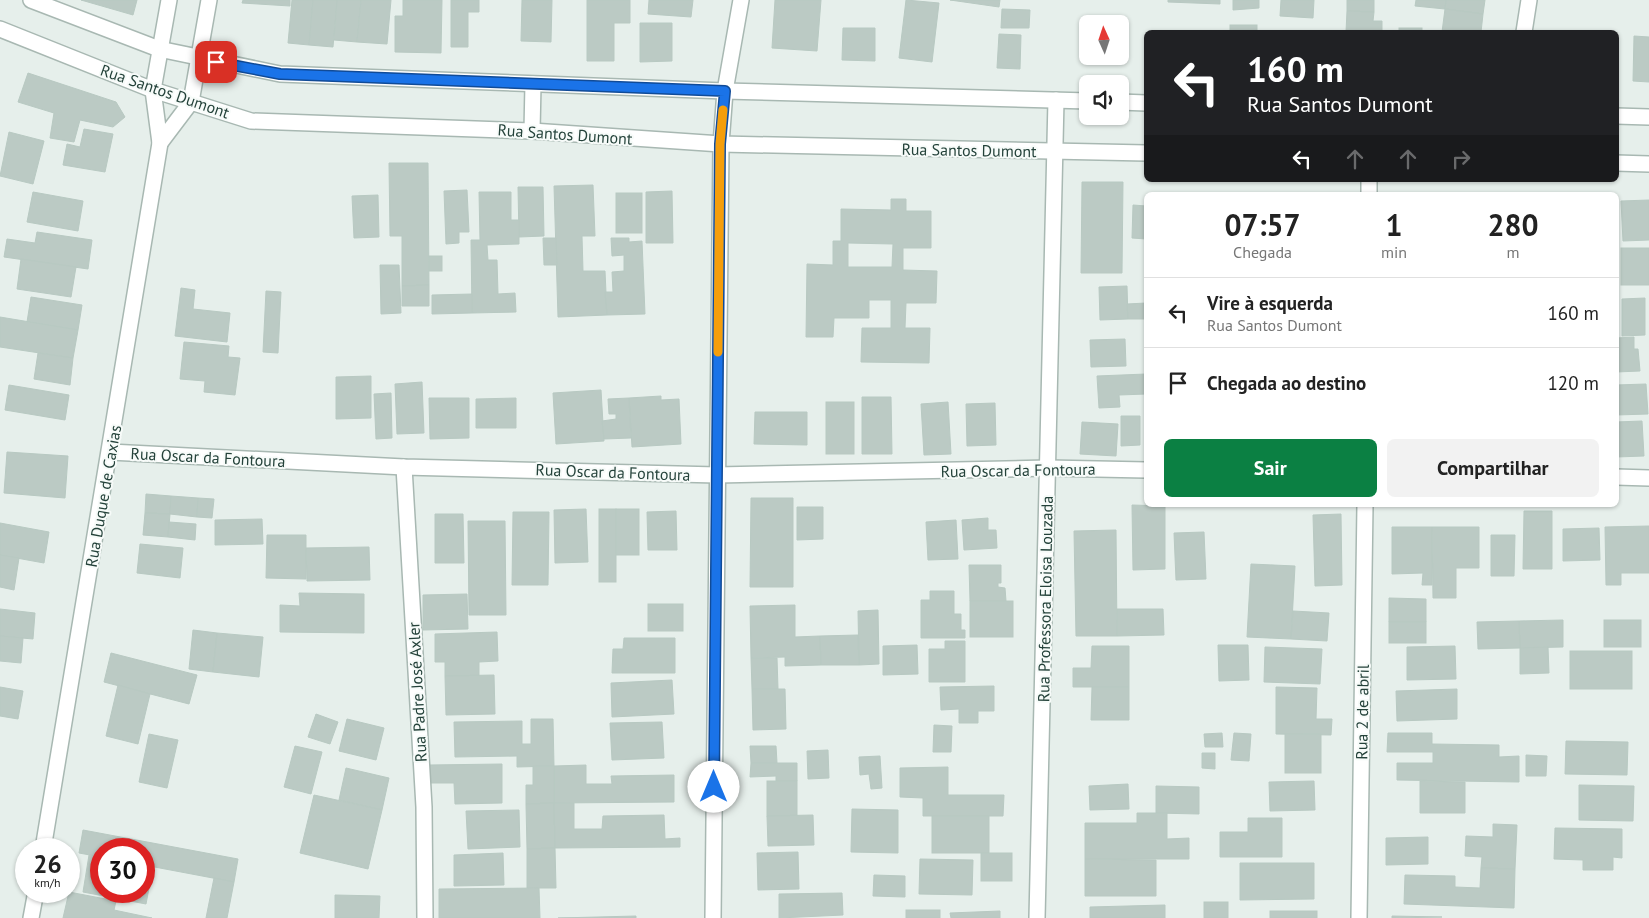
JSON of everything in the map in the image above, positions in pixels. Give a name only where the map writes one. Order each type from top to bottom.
[{"type":"street","points":[[30,0],[159,49],[199,59],[280,74],[725,91],[1079,101]]},
{"type":"street","name":"Rua Duque de Caxias","points":[[45,838],[160,143],[153,90],[169,0]]},
{"type":"street","name":"Rua Duque de Caxias","points":[[160,143],[191,102],[209,0]]},
{"type":"street","points":[[713,918],[720,144],[725,91],[741,0]]},
{"type":"street","points":[[1524,30],[1529,0]]},
{"type":"street","name":"Rua Santos Dumont","points":[[0,28],[153,90],[251,120],[532,131],[720,144],[1144,154]]},
{"type":"street","points":[[532,131],[533,84]]},
{"type":"street","name":"Rua Professora Eloisa Louzada","points":[[1037,918],[1056,100]]},
{"type":"street","points":[[1129,102],[1144,103]]},
{"type":"street","points":[[1619,116],[1649,117]]},
{"type":"street","points":[[1619,163],[1649,164]]},
{"type":"street","name":"Rua Oscar da Fontoura","points":[[110,452],[404,466],[717,475],[1048,468],[1144,470]]},
{"type":"street","name":"Rua Padre José Axler","points":[[404,466],[424,807],[425,918]]},
{"type":"street","points":[[1619,477],[1649,478]]},
{"type":"street","name":"Rua 2 de abril","points":[[1359,918],[1365,507]]},
{"type":"street","points":[[31,918],[34,903]]},
{"type":"building","points":[[81,0],[137,0],[133,15]]},
{"type":"building","points":[[243,0],[290,0],[290,6],[242,3]]},
{"type":"building","points":[[292,0],[313,0],[309,45],[288,43]]},
{"type":"building","points":[[313,0],[337,0],[333,47],[309,45]]},
{"type":"building","points":[[337,0],[361,0],[357,42],[334,40]]},
{"type":"building","points":[[361,0],[391,0],[387,44],[357,42]]},
{"type":"building","points":[[403,0],[442,0],[441,53],[395,52],[395,16],[403,16]]},
{"type":"building","points":[[451,0],[479,0],[479,12],[468,12],[468,47],[451,47]]},
{"type":"building","points":[[522,0],[552,0],[551,42],[521,41]]},
{"type":"building","points":[[587,0],[630,0],[630,23],[614,23],[614,61],[587,61]]},
{"type":"building","points":[[649,0],[693,0],[691,17],[648,14]]},
{"type":"building","points":[[775,0],[821,0],[817,51],[772,48]]},
{"type":"building","points":[[906,0],[939,3],[932,62],[899,58]]},
{"type":"building","points":[[950,0],[1000,0],[999,7]]},
{"type":"building","points":[[1168,0],[1220,0],[1220,4],[1168,2]]},
{"type":"building","points":[[1233,0],[1259,0],[1259,8],[1233,10]]},
{"type":"building","points":[[1281,0],[1314,0],[1313,18],[1280,16]]},
{"type":"building","points":[[1347,0],[1374,0],[1374,12],[1347,11]]},
{"type":"building","points":[[1416,0],[1446,0],[1445,9],[1415,6]]},
{"type":"building","points":[[1446,0],[1485,0],[1483,14],[1445,9]]},
{"type":"building","points":[[1002,9],[1030,10],[1029,28],[1001,28]]},
{"type":"building","points":[[1445,9],[1483,14],[1481,30],[1442,30]]},
{"type":"building","points":[[1347,11],[1374,12],[1373,21],[1382,21],[1382,30],[1346,30]]},
{"type":"building","points":[[640,23],[672,23],[672,61],[640,62]]},
{"type":"building","points":[[1230,25],[1257,25],[1257,30],[1230,30]]},
{"type":"building","points":[[843,28],[875,28],[875,61],[842,60]]},
{"type":"building","points":[[1399,28],[1422,28],[1422,30],[1399,30]]},
{"type":"building","points":[[999,34],[1021,35],[1020,69],[997,68]]},
{"type":"building","points":[[1634,36],[1649,37],[1649,82],[1633,81]]},
{"type":"building","points":[[28,73],[116,102],[125,117],[113,127],[80,120],[74,142],[50,138],[54,113],[18,102]]},
{"type":"building","points":[[84,129],[113,134],[105,172],[63,165],[67,144],[80,147]]},
{"type":"building","points":[[9,132],[44,141],[33,184],[0,176]]},
{"type":"building","points":[[389,163],[428,163],[429,285],[402,286],[402,236],[390,236]]},
{"type":"building","points":[[1082,182],[1123,182],[1122,273],[1081,273]]},
{"type":"building","points":[[593,185],[595,236],[582,236],[583,271],[605,271],[607,315],[558,317],[554,186]]},
{"type":"building","points":[[518,187],[543,187],[544,236],[519,237]]},
{"type":"building","points":[[467,190],[469,232],[459,232],[459,243],[446,244],[444,191]]},
{"type":"building","points":[[672,191],[673,243],[646,243],[646,192]]},
{"type":"building","points":[[33,192],[83,201],[78,231],[27,222]]},
{"type":"building","points":[[479,192],[511,192],[511,220],[519,220],[519,244],[487,245],[488,260],[497,260],[498,294],[515,293],[516,312],[472,313],[471,240],[480,240]]},
{"type":"building","points":[[616,193],[642,193],[642,233],[616,233]]},
{"type":"building","points":[[378,195],[379,237],[354,238],[352,196]]},
{"type":"building","points":[[891,199],[906,199],[906,211],[931,211],[931,248],[903,248],[903,270],[937,271],[936,303],[906,303],[905,328],[930,328],[929,363],[861,362],[862,328],[891,328],[891,300],[869,300],[869,318],[834,318],[833,337],[806,337],[807,264],[833,265],[833,241],[841,241],[841,209],[891,210]],"holes":[[[848,243],[893,244],[892,267],[848,267]]]},
{"type":"building","points":[[1649,200],[1649,240],[1623,241],[1621,201]]},
{"type":"building","points":[[1133,205],[1144,206],[1144,239],[1132,238]]},
{"type":"building","points":[[37,232],[92,240],[88,269],[4,257],[7,239],[35,243]]},
{"type":"building","points":[[543,238],[556,238],[557,265],[544,265]]},
{"type":"building","points":[[611,238],[629,238],[629,242],[642,241],[645,314],[607,315],[605,292],[613,292],[612,272],[624,271],[624,255],[612,256]]},
{"type":"building","points":[[1621,248],[1649,248],[1649,285],[1621,285]]},
{"type":"building","points":[[429,256],[442,256],[442,271],[429,271]]},
{"type":"building","points":[[21,259],[76,267],[71,297],[17,289]]},
{"type":"building","points":[[380,265],[399,265],[401,313],[381,314]]},
{"type":"building","points":[[429,285],[429,306],[402,306],[402,286]]},
{"type":"building","points":[[1127,286],[1128,319],[1100,320],[1099,287]]},
{"type":"building","points":[[181,288],[195,290],[193,309],[230,313],[227,342],[175,336]]},
{"type":"building","points":[[266,291],[281,292],[278,353],[263,352]]},
{"type":"building","points":[[472,294],[472,313],[432,314],[432,295]]},
{"type":"building","points":[[31,297],[82,305],[78,330],[27,322]]},
{"type":"building","points":[[1645,298],[1645,335],[1622,336],[1622,299]]},
{"type":"building","points":[[1144,303],[1144,319],[1128,319],[1127,304]]},
{"type":"building","points":[[0,317],[78,330],[73,358],[0,347]]},
{"type":"building","points":[[1634,337],[1634,349],[1638,349],[1640,371],[1619,372],[1619,338]]},
{"type":"building","points":[[1125,339],[1126,366],[1091,367],[1090,340]]},
{"type":"building","points":[[184,342],[229,346],[228,357],[240,358],[235,395],[204,392],[205,381],[180,379]]},
{"type":"building","points":[[38,353],[73,358],[70,385],[34,379]]},
{"type":"building","points":[[1144,374],[1144,394],[1119,395],[1120,407],[1099,408],[1097,376]]},
{"type":"building","points":[[371,376],[371,418],[336,419],[336,377]]},
{"type":"building","points":[[422,382],[424,433],[397,434],[395,384]]},
{"type":"building","points":[[1646,384],[1648,414],[1619,415],[1619,385]]},
{"type":"building","points":[[9,385],[69,395],[65,420],[5,410]]},
{"type":"building","points":[[601,390],[604,441],[556,444],[553,393]]},
{"type":"building","points":[[391,393],[392,438],[376,439],[374,394]]},
{"type":"building","points":[[661,396],[661,400],[679,399],[681,444],[632,447],[629,398]]},
{"type":"building","points":[[862,397],[891,397],[892,454],[862,454]]},
{"type":"building","points":[[429,398],[469,398],[469,438],[430,439]]},
{"type":"building","points":[[516,398],[516,428],[476,428],[476,399]]},
{"type":"building","points":[[629,398],[631,438],[604,439],[602,421],[616,419],[616,414],[609,414],[608,399]]},
{"type":"building","points":[[826,402],[854,402],[854,454],[826,454]]},
{"type":"building","points":[[948,402],[951,454],[924,455],[921,404]]},
{"type":"building","points":[[995,403],[996,445],[967,446],[966,404]]},
{"type":"building","points":[[755,412],[807,412],[807,445],[754,444]]},
{"type":"building","points":[[1121,416],[1140,416],[1140,445],[1121,446]]},
{"type":"building","points":[[1642,421],[1644,456],[1619,457],[1619,422]]},
{"type":"building","points":[[1082,422],[1118,424],[1116,456],[1080,454]]},
{"type":"building","points":[[7,452],[68,456],[65,498],[4,493]]},
{"type":"building","points":[[146,494],[171,496],[170,514],[145,513]]},
{"type":"building","points":[[171,496],[198,498],[197,517],[170,514]]},
{"type":"building","points":[[198,498],[214,499],[212,518],[197,517]]},
{"type":"building","points":[[751,498],[793,498],[793,587],[750,587]]},
{"type":"building","points":[[1132,505],[1165,507],[1165,569],[1133,570]]},
{"type":"building","points":[[797,507],[823,507],[823,539],[797,540]]},
{"type":"building","points":[[586,509],[588,562],[555,563],[554,510]]},
{"type":"building","points":[[599,509],[616,509],[616,582],[599,582]]},
{"type":"building","points":[[616,509],[639,509],[639,555],[616,555]]},
{"type":"building","points":[[676,511],[677,550],[648,550],[647,512]]},
{"type":"building","points":[[1524,511],[1552,511],[1552,569],[1523,569]]},
{"type":"building","points":[[513,512],[549,512],[548,585],[512,585]]},
{"type":"building","points":[[145,513],[170,514],[168,537],[143,535]]},
{"type":"building","points":[[435,514],[463,514],[464,563],[435,563]]},
{"type":"building","points":[[1341,514],[1342,585],[1315,586],[1313,515]]},
{"type":"building","points":[[988,518],[988,530],[996,530],[997,548],[964,550],[962,520]]},
{"type":"building","points":[[262,519],[263,544],[215,545],[215,520]]},
{"type":"building","points":[[956,520],[958,559],[928,560],[926,522]]},
{"type":"building","points":[[468,521],[505,521],[506,615],[469,615]]},
{"type":"building","points":[[169,522],[196,524],[195,540],[168,537]]},
{"type":"building","points":[[0,523],[49,532],[44,563],[0,555]]},
{"type":"building","points":[[1649,526],[1649,573],[1621,573],[1621,585],[1606,585],[1605,527]]},
{"type":"building","points":[[1392,527],[1432,527],[1432,585],[1422,585],[1423,573],[1392,574]]},
{"type":"building","points":[[1432,527],[1479,527],[1479,568],[1456,568],[1456,598],[1433,598]]},
{"type":"building","points":[[1599,528],[1600,560],[1563,561],[1563,529]]},
{"type":"building","points":[[1116,530],[1117,636],[1076,636],[1074,531]]},
{"type":"building","points":[[1204,532],[1206,579],[1176,580],[1174,533]]},
{"type":"building","points":[[267,535],[306,535],[306,579],[266,578]]},
{"type":"building","points":[[1491,535],[1515,535],[1514,576],[1491,576]]},
{"type":"building","points":[[140,544],[183,548],[180,578],[137,573]]},
{"type":"building","points":[[369,547],[370,580],[307,581],[306,548]]},
{"type":"building","points":[[0,555],[19,558],[14,590],[0,587]]},
{"type":"building","points":[[1251,564],[1295,566],[1291,639],[1247,637]]},
{"type":"building","points":[[969,565],[1001,565],[1001,583],[998,583],[998,587],[1005,588],[1006,601],[970,601]]},
{"type":"building","points":[[930,591],[954,591],[954,614],[961,614],[961,630],[965,630],[965,638],[921,638],[921,600],[930,600]]},
{"type":"building","points":[[299,593],[364,594],[364,633],[280,632],[280,605],[300,606]]},
{"type":"building","points":[[467,594],[468,629],[423,630],[423,595]]},
{"type":"building","points":[[1389,598],[1426,599],[1426,622],[1389,622]]},
{"type":"building","points":[[970,601],[1013,601],[1013,637],[970,637]]},
{"type":"building","points":[[648,604],[683,604],[683,631],[648,631]]},
{"type":"building","points":[[795,605],[795,637],[820,636],[821,665],[785,666],[785,657],[751,658],[750,606]]},
{"type":"building","points":[[0,609],[35,613],[33,639],[0,636]]},
{"type":"building","points":[[1117,609],[1163,609],[1164,635],[1117,636]]},
{"type":"building","points":[[878,610],[879,664],[859,665],[858,611]]},
{"type":"building","points":[[1293,611],[1329,613],[1327,641],[1291,639]]},
{"type":"building","points":[[1563,620],[1563,647],[1520,648],[1519,621]]},
{"type":"building","points":[[1604,620],[1641,620],[1641,647],[1604,647]]},
{"type":"building","points":[[1519,621],[1520,648],[1478,649],[1477,622]]},
{"type":"building","points":[[1389,622],[1426,622],[1426,643],[1389,643]]},
{"type":"building","points":[[193,630],[217,633],[213,672],[189,669]]},
{"type":"building","points":[[497,632],[498,661],[479,662],[479,676],[445,676],[445,662],[435,662],[435,634]]},
{"type":"building","points":[[217,633],[263,637],[259,677],[213,672]]},
{"type":"building","points":[[858,635],[859,665],[821,665],[820,636]]},
{"type":"building","points":[[0,636],[23,638],[21,663],[0,661]]},
{"type":"building","points":[[624,638],[675,638],[675,673],[612,673],[613,649],[623,649]]},
{"type":"building","points":[[945,641],[965,641],[965,682],[929,682],[929,649],[945,649]]},
{"type":"building","points":[[917,645],[918,674],[883,675],[883,646]]},
{"type":"building","points":[[1218,645],[1248,645],[1249,680],[1219,681]]},
{"type":"building","points":[[1092,646],[1129,646],[1129,687],[1073,687],[1073,668],[1091,668]]},
{"type":"building","points":[[1455,646],[1456,679],[1407,680],[1407,647]]},
{"type":"building","points":[[1265,647],[1322,649],[1320,684],[1264,682]]},
{"type":"building","points":[[1548,647],[1549,673],[1520,674],[1520,648]]},
{"type":"building","points":[[1570,651],[1632,651],[1632,689],[1570,689]]},
{"type":"building","points":[[111,653],[197,675],[189,704],[104,682]]},
{"type":"building","points":[[751,658],[777,658],[778,689],[752,689]]},
{"type":"building","points":[[494,675],[495,714],[446,715],[445,676]]},
{"type":"building","points":[[672,680],[674,714],[612,717],[611,683]]},
{"type":"building","points":[[118,685],[150,694],[138,744],[106,736]]},
{"type":"building","points":[[994,686],[994,711],[978,711],[978,723],[959,723],[959,709],[941,710],[940,687]]},
{"type":"building","points":[[0,687],[23,691],[18,719],[0,716]]},
{"type":"building","points":[[1092,687],[1129,687],[1129,720],[1091,720]]},
{"type":"building","points":[[1276,687],[1317,688],[1316,719],[1332,719],[1331,735],[1276,734]]},
{"type":"building","points":[[752,689],[785,689],[786,729],[753,730]]},
{"type":"building","points":[[1457,689],[1457,719],[1397,721],[1396,691]]},
{"type":"building","points":[[316,714],[338,722],[330,744],[308,737]]},
{"type":"building","points":[[347,719],[384,728],[376,760],[339,751]]},
{"type":"building","points":[[531,719],[553,719],[554,766],[517,767],[517,756],[455,757],[454,722],[522,721],[522,744],[531,744]]},
{"type":"building","points":[[662,722],[664,758],[612,760],[610,723]]},
{"type":"building","points":[[934,725],[952,726],[951,752],[933,752]]},
{"type":"building","points":[[1222,733],[1223,747],[1205,747],[1204,734]]},
{"type":"building","points":[[1234,733],[1251,734],[1249,761],[1231,760]]},
{"type":"building","points":[[1388,733],[1432,733],[1432,744],[1499,745],[1499,757],[1519,756],[1519,782],[1397,780],[1397,763],[1433,763],[1433,752],[1387,752]]},
{"type":"building","points":[[149,734],[178,740],[167,788],[139,782]]},
{"type":"building","points":[[1285,734],[1321,734],[1321,773],[1285,773]]},
{"type":"building","points":[[1566,741],[1628,742],[1627,775],[1565,774]]},
{"type":"building","points":[[295,746],[322,752],[311,794],[284,787]]},
{"type":"building","points":[[750,746],[776,746],[777,763],[751,763]]},
{"type":"building","points":[[828,750],[829,778],[808,779],[807,751]]},
{"type":"building","points":[[1202,753],[1215,753],[1215,769],[1202,768]]},
{"type":"building","points":[[1526,755],[1547,756],[1546,776],[1526,776]]},
{"type":"building","points":[[880,756],[882,788],[871,789],[869,774],[860,775],[859,757]]},
{"type":"building","points":[[751,763],[797,763],[797,781],[776,781],[776,776],[750,777]]},
{"type":"building","points":[[502,764],[502,803],[455,804],[454,783],[429,783],[429,765]]},
{"type":"building","points":[[586,765],[586,784],[612,784],[611,776],[674,775],[674,802],[554,803],[554,766]]},
{"type":"building","points":[[533,766],[554,766],[554,803],[526,804],[526,785],[533,785]]},
{"type":"building","points":[[948,767],[948,795],[1004,795],[1003,816],[923,816],[923,798],[900,797],[900,768]]},
{"type":"building","points":[[346,768],[389,778],[382,810],[339,800]]},
{"type":"building","points":[[767,781],[797,781],[797,816],[767,816]]},
{"type":"building","points":[[1314,781],[1315,810],[1270,811],[1269,782]]},
{"type":"building","points":[[1420,781],[1465,782],[1465,813],[1420,813]]},
{"type":"building","points":[[1128,784],[1129,809],[1090,810],[1089,786]]},
{"type":"building","points":[[1579,785],[1634,786],[1633,821],[1579,820]]},
{"type":"building","points":[[1156,786],[1199,787],[1199,814],[1156,813]]},
{"type":"building","points":[[314,795],[382,810],[368,869],[300,853]]},
{"type":"building","points":[[554,803],[555,848],[527,849],[526,804]]},
{"type":"building","points":[[554,803],[574,803],[574,829],[602,829],[603,816],[664,815],[665,839],[680,838],[680,847],[555,848]]},
{"type":"building","points":[[852,809],[898,810],[898,853],[851,852]]},
{"type":"building","points":[[519,810],[520,847],[468,849],[466,811]]},
{"type":"building","points":[[1137,813],[1167,813],[1167,839],[1189,838],[1189,859],[1085,859],[1085,823],[1137,823]]},
{"type":"building","points":[[813,815],[814,845],[768,846],[767,816]]},
{"type":"building","points":[[932,816],[989,816],[989,853],[932,853]]},
{"type":"building","points":[[1248,818],[1282,818],[1282,857],[1220,857],[1220,832],[1248,832]]},
{"type":"building","points":[[1493,824],[1517,825],[1515,869],[1481,868],[1482,857],[1465,856],[1466,836],[1493,837]]},
{"type":"building","points":[[1555,828],[1622,829],[1622,858],[1613,857],[1613,870],[1583,870],[1583,860],[1554,859]]},
{"type":"building","points":[[83,830],[126,838],[90,838],[90,855],[80,853]]},
{"type":"building","points":[[1428,837],[1428,864],[1386,865],[1386,838]]},
{"type":"building","points":[[155,843],[238,859],[234,882],[155,867]]},
{"type":"building","points":[[555,848],[556,888],[527,888],[527,849]]},
{"type":"building","points":[[798,852],[799,889],[758,890],[757,853]]},
{"type":"building","points":[[503,853],[504,885],[454,886],[454,855]]},
{"type":"building","points":[[981,853],[1012,853],[1012,881],[981,881]]},
{"type":"building","points":[[89,855],[90,855],[90,893],[83,892]]},
{"type":"building","points":[[920,859],[973,860],[972,895],[919,894]]},
{"type":"building","points":[[1085,859],[1156,860],[1156,896],[1085,896]]},
{"type":"building","points":[[1240,863],[1314,863],[1314,899],[1240,900]]},
{"type":"building","points":[[1481,868],[1515,869],[1514,908],[1404,904],[1405,875],[1455,876],[1455,887],[1480,888]]},
{"type":"building","points":[[874,875],[905,876],[905,897],[873,896]]},
{"type":"building","points":[[214,878],[234,882],[227,918],[206,918]]},
{"type":"building","points":[[539,888],[540,918],[439,918],[439,889]]},
{"type":"building","points":[[842,893],[843,915],[779,918],[779,894]]},
{"type":"building","points":[[80,894],[90,896],[90,903],[116,903],[114,910],[152,918],[63,918],[66,903],[80,903]]},
{"type":"building","points":[[335,895],[380,896],[379,918],[335,918]]},
{"type":"building","points":[[1204,902],[1228,902],[1228,918],[1204,918]]},
{"type":"building","points":[[1165,905],[1165,918],[1090,918],[1090,907]]},
{"type":"building","points":[[906,910],[940,910],[940,918],[906,918]]},
{"type":"building","points":[[1000,911],[1000,918],[951,918],[950,913]]},
{"type":"building","points":[[1270,911],[1317,911],[1317,918],[1270,918]]},
{"type":"building","points":[[636,916],[636,918],[558,918]]},
{"type":"building","points":[[1392,916],[1442,917],[1392,918]]},
{"type":"slow traffic","points":[[718,352],[720,144],[723,110]]},
{"type":"route","points":[[216,62],[280,74],[725,91],[720,144],[714,787]]}]
